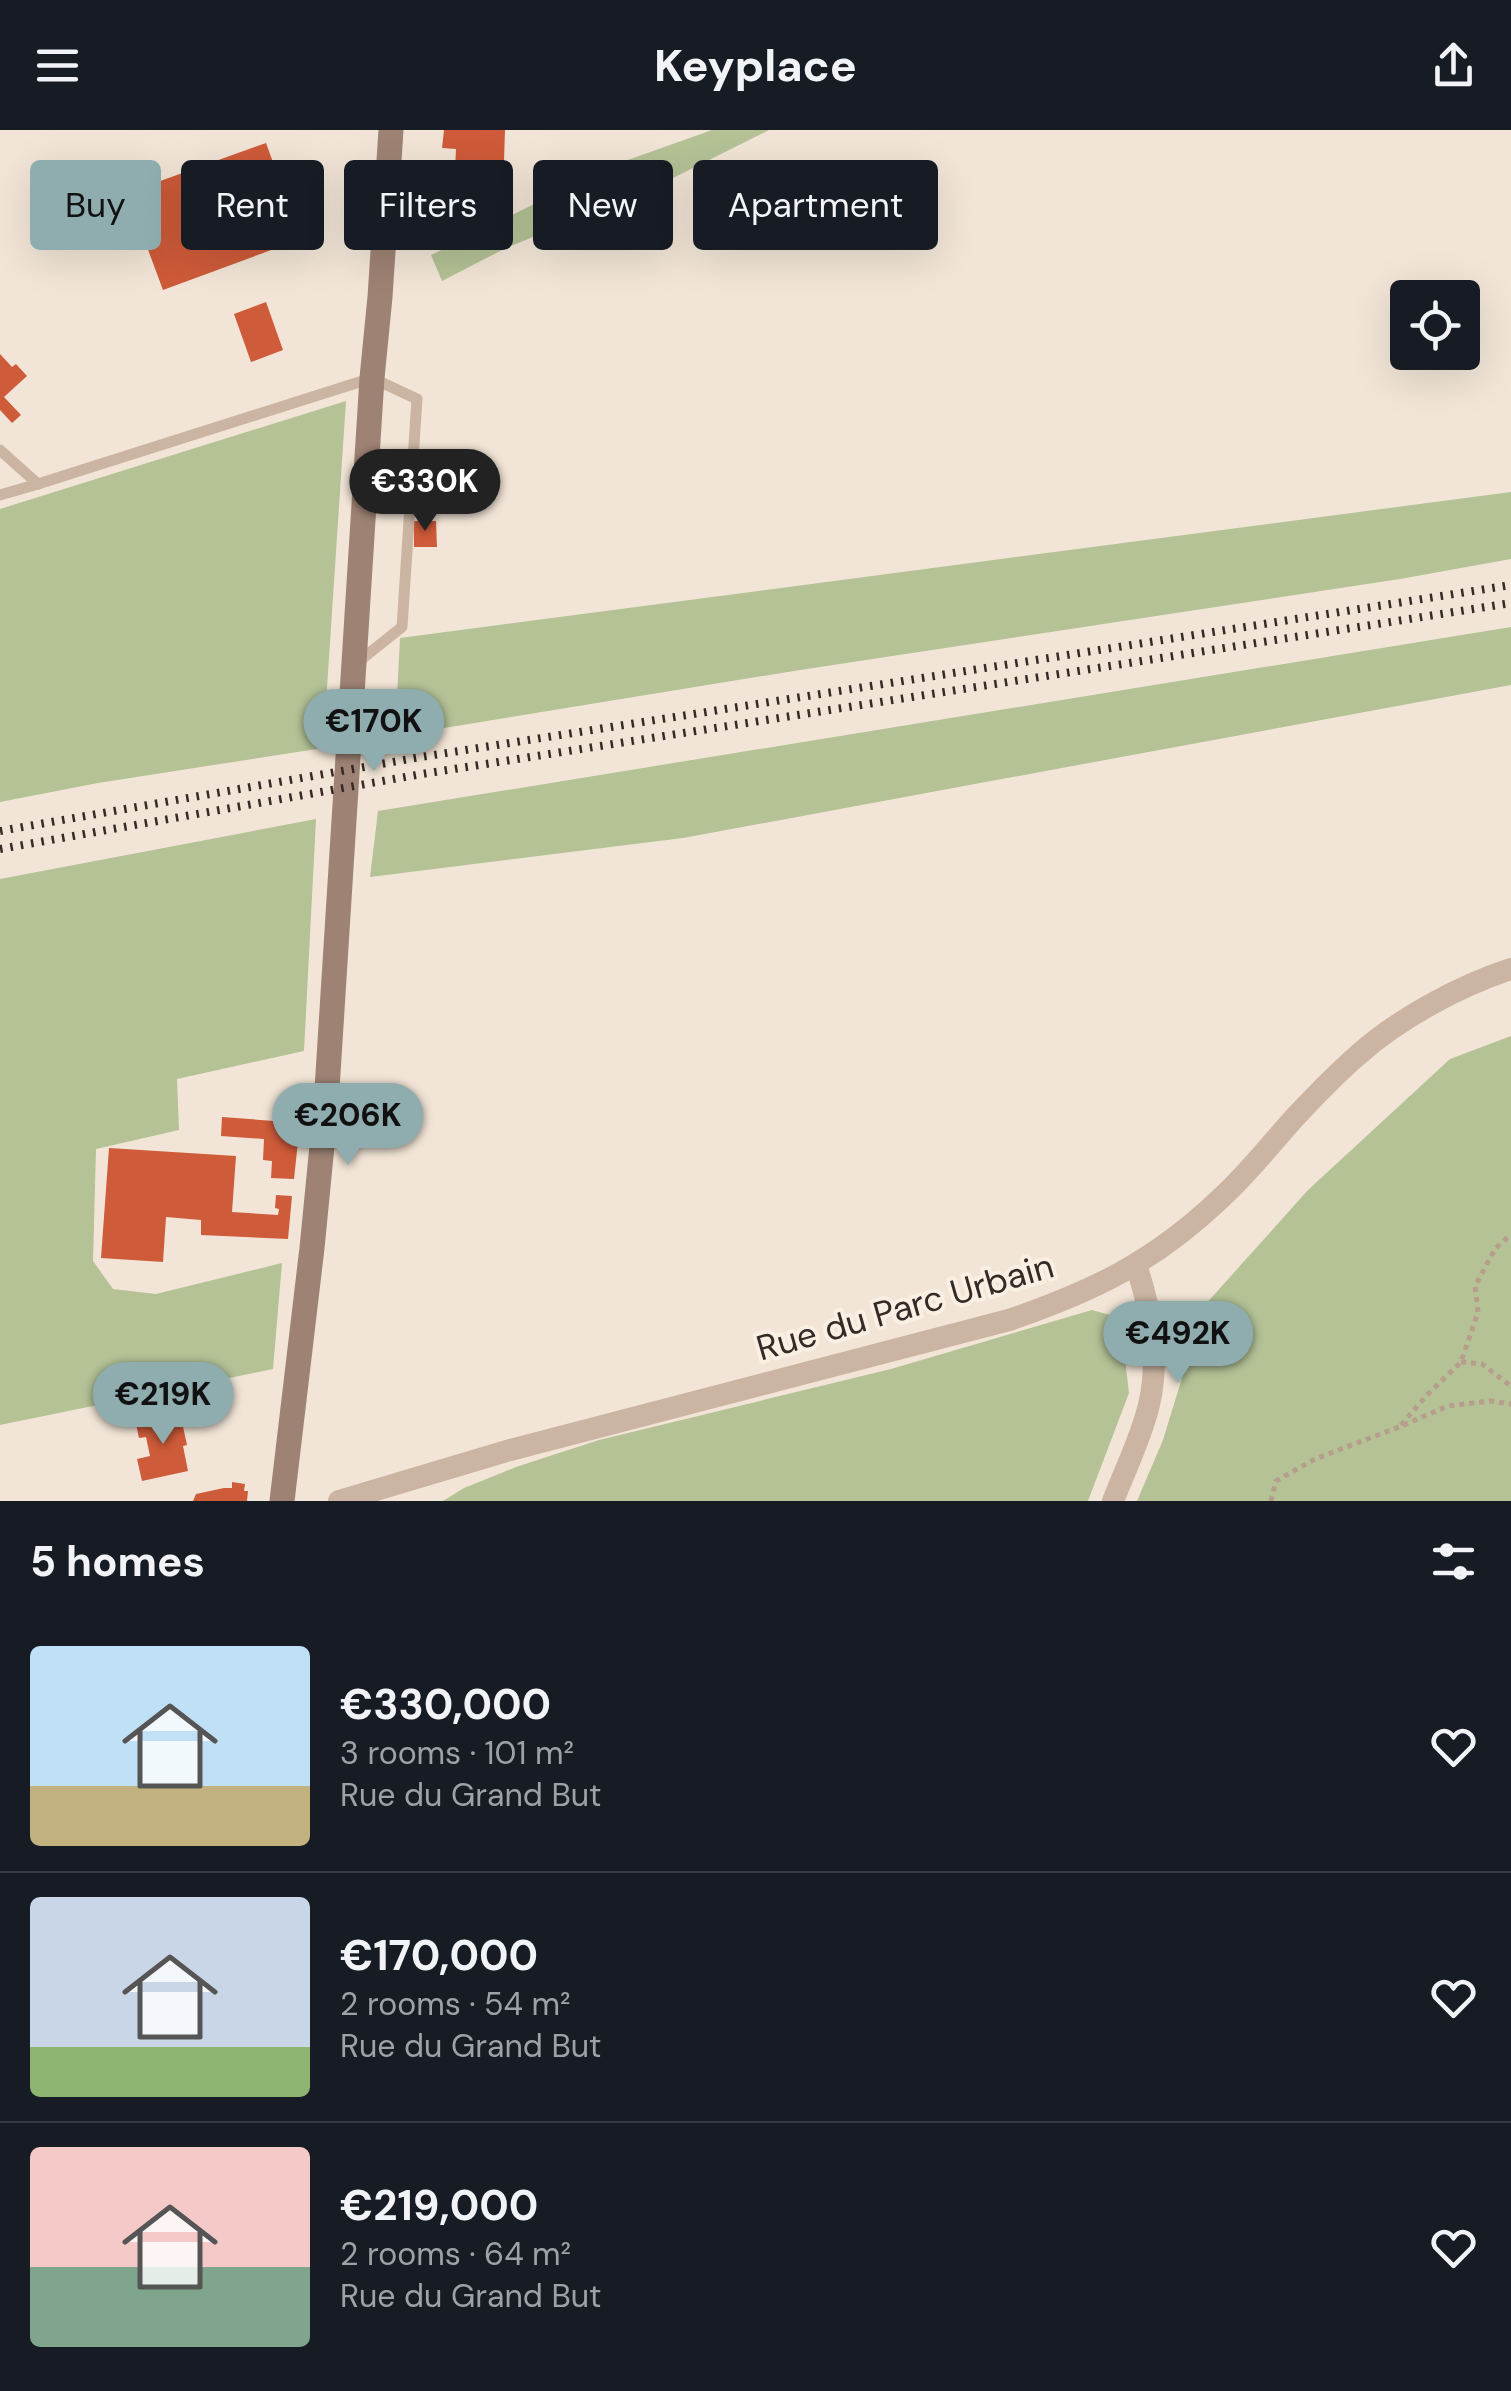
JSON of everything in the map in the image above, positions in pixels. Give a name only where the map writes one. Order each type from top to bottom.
[{"type":"main road","points":[[282,1501],[321,1166],[391,130]]},
{"type":"street","name":"Rue du Parc Urbain","points":[[339,1501],[510,1450],[1009,1320],[1079,1294],[1136,1265],[1222,1198],[1360,1052],[1430,1006],[1511,969]]},
{"type":"street","points":[[1113,1501],[1144,1422],[1152,1384],[1150,1315],[1136,1265]]},
{"type":"lane","points":[[0,495],[372,378],[417,399],[402,628],[354,666]]},
{"type":"lane","points":[[0,450],[38,484]]},
{"type":"path","points":[[1400,1427],[1461,1362],[1478,1312],[1475,1286],[1496,1249],[1511,1234]]},
{"type":"path","points":[[1461,1362],[1482,1364],[1511,1386]]},
{"type":"path","points":[[1271,1501],[1276,1480],[1315,1459],[1448,1406],[1511,1404]]},
{"type":"green space","points":[[712,130],[769,130],[709,160],[693,160],[693,168],[673,178],[673,160],[628,160]]},
{"type":"green space","points":[[533,205],[533,237],[513,245],[513,214]]},
{"type":"green space","points":[[441,250],[502,250],[442,281],[431,255]]},
{"type":"green space","points":[[346,401],[323,748],[0,802],[0,509]]},
{"type":"green space","points":[[1511,492],[1511,559],[395,736],[400,638]]},
{"type":"green space","points":[[1511,627],[1511,685],[683,838],[370,877],[378,811]]},
{"type":"green space","points":[[316,819],[304,1051],[177,1079],[179,1130],[96,1149],[93,1261],[113,1289],[156,1294],[282,1263],[273,1369],[0,1425],[0,879]]},
{"type":"green space","points":[[1511,1036],[1511,1501],[1137,1501],[1163,1440],[1204,1306],[1308,1190],[1450,1059]]},
{"type":"green space","points":[[1092,1310],[1110,1315],[1122,1333],[1129,1393],[1088,1501],[443,1501],[516,1467],[599,1440],[891,1369]]},
{"type":"building","points":[[444,130],[505,130],[504,160],[455,160],[456,149],[442,148]]},
{"type":"building","points":[[266,143],[272,160],[219,160]]},
{"type":"building","points":[[181,174],[181,250],[271,250],[163,290],[148,250],[161,250],[161,181]]},
{"type":"building","points":[[266,302],[283,350],[251,362],[234,314]]},
{"type":"building","points":[[0,354],[27,376],[4,397],[21,415],[12,423],[0,410]]},
{"type":"building","points":[[414,521],[436,521],[437,547],[414,547]]},
{"type":"building","points":[[222,1117],[300,1123],[294,1179],[271,1178],[272,1161],[263,1160],[264,1139],[221,1136]]},
{"type":"building","points":[[109,1148],[236,1156],[232,1212],[278,1215],[276,1195],[292,1196],[288,1239],[201,1235],[201,1220],[166,1217],[163,1262],[101,1258]]},
{"type":"building","points":[[180,1413],[188,1471],[142,1481],[137,1459],[150,1456],[146,1437],[139,1438],[136,1424]]},
{"type":"building","points":[[232,1482],[245,1484],[247,1501],[193,1501],[196,1494],[232,1488]]},
{"type":"railway","points":[[0,831],[421,757],[1511,585]]},
{"type":"railway","points":[[0,849],[422,774],[1511,603]]}]
